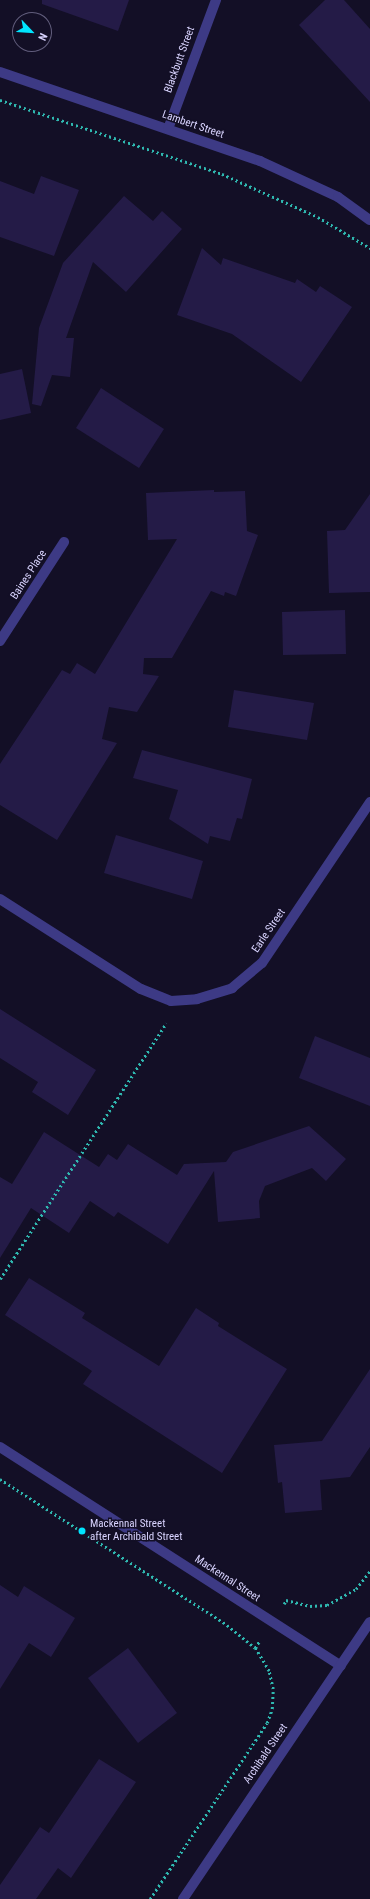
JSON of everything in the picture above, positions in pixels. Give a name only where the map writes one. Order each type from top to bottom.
[{"type":"street","name":"Blackbutt Street","points":[[168,129],[216,0]]},
{"type":"street","name":"Lambert Street","points":[[0,72],[260,161],[338,197],[370,220]]},
{"type":"street","name":"Baines Place","points":[[0,641],[64,542]]},
{"type":"street","name":"Earle Street","points":[[0,899],[141,989],[172,1001],[197,999],[232,988],[262,963],[370,802]]},
{"type":"street","name":"Mackennal Street","points":[[0,1447],[341,1666]]},
{"type":"street","name":"Archibald Street","points":[[183,1899],[370,1622]]},
{"type":"path","points":[[0,100],[222,174],[318,217],[370,248]]},
{"type":"path","points":[[0,1279],[166,1024]]},
{"type":"path","points":[[0,1479],[227,1625],[255,1648],[269,1670],[273,1690],[272,1709],[267,1723],[150,1899]]},
{"type":"path","points":[[255,1648],[286,1600],[310,1606],[327,1605],[356,1589],[370,1571]]},
{"type":"building","points":[[42,0],[129,0],[118,31],[42,4]]},
{"type":"building","points":[[325,0],[344,0],[370,29],[370,102],[299,25]]},
{"type":"building","points":[[41,176],[79,190],[54,256],[0,237],[0,181],[34,194]]},
{"type":"building","points":[[124,196],[153,221],[162,211],[182,229],[126,292],[93,262],[66,338],[74,338],[70,377],[52,375],[41,406],[32,404],[39,328],[63,263]]},
{"type":"building","points":[[202,248],[221,265],[223,258],[295,283],[297,279],[316,292],[320,286],[352,307],[301,382],[232,334],[177,315]]},
{"type":"building","points":[[22,369],[31,413],[0,420],[0,374]]},
{"type":"building","points":[[101,388],[164,429],[139,468],[76,428]]},
{"type":"building","points":[[214,490],[214,492],[245,491],[247,531],[258,535],[236,596],[225,592],[224,596],[211,591],[172,658],[144,658],[143,674],[159,676],[137,712],[109,707],[102,739],[117,743],[57,840],[0,805],[0,764],[62,670],[70,674],[77,663],[95,674],[177,539],[148,540],[146,493]]},
{"type":"building","points":[[370,494],[370,592],[329,593],[327,531],[345,530]]},
{"type":"building","points":[[345,610],[346,654],[283,655],[282,612]]},
{"type":"building","points":[[234,690],[314,703],[307,740],[228,727]]},
{"type":"building","points":[[142,750],[252,779],[242,819],[237,818],[230,841],[210,836],[208,844],[169,819],[178,790],[133,778]]},
{"type":"building","points":[[116,835],[203,861],[192,899],[104,873]]},
{"type":"building","points":[[0,1009],[96,1070],[68,1115],[32,1092],[38,1082],[0,1058]]},
{"type":"building","points":[[315,1036],[370,1058],[370,1106],[299,1078]]},
{"type":"building","points":[[309,1126],[346,1159],[326,1181],[312,1168],[265,1186],[259,1201],[260,1218],[218,1222],[214,1171],[168,1244],[118,1212],[114,1217],[90,1201],[69,1233],[31,1208],[0,1258],[0,1177],[12,1184],[44,1132],[99,1167],[108,1154],[117,1160],[128,1144],[177,1175],[184,1164],[226,1162],[233,1152]]},
{"type":"building","points":[[29,1278],[85,1313],[82,1318],[159,1366],[196,1308],[219,1323],[218,1326],[287,1369],[222,1473],[83,1384],[92,1371],[5,1315]]},
{"type":"building","points":[[370,1369],[370,1447],[350,1477],[320,1480],[322,1510],[285,1513],[282,1482],[278,1483],[274,1445],[322,1441]]},
{"type":"building","points":[[0,1585],[18,1597],[24,1586],[75,1618],[51,1657],[29,1643],[0,1689]]},
{"type":"building","points":[[128,1648],[177,1713],[138,1743],[88,1678]]},
{"type":"building","points":[[99,1759],[136,1782],[71,1878],[58,1868],[36,1899],[0,1899],[0,1885],[40,1827],[49,1833]]},
{"type":"place","name":"Mackennal Street after Archibald Street","points":[[82,1531]]}]
